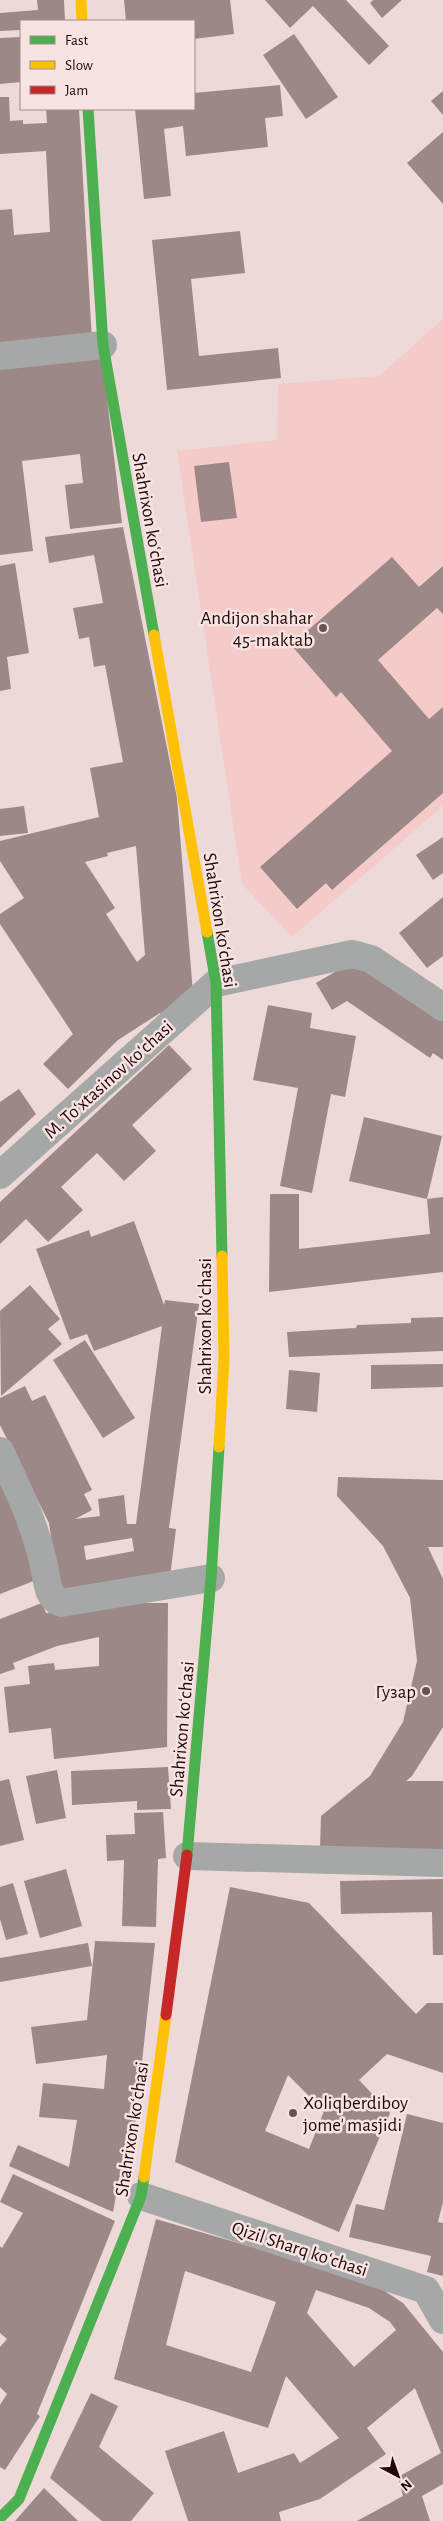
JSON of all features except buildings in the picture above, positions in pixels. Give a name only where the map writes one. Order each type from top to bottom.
[{"type":"street","points":[[81,0],[82,20]]},
{"type":"street","name":"Shahrixon koʻchasi","points":[[0,2518],[19,2499],[141,2196],[187,1856],[212,1578],[224,1359],[216,983],[102,345],[88,110]]},
{"type":"street","points":[[0,356],[102,345]]},
{"type":"street","points":[[216,983],[352,954],[371,959],[443,1007]]},
{"type":"street","name":"M. Toʻxtasinov koʻchasi","points":[[0,1175],[216,983]]},
{"type":"street","points":[[0,1450],[26,1506],[50,1593],[54,1599],[61,1603],[212,1578]]},
{"type":"street","points":[[187,1856],[443,1863]]},
{"type":"street","name":"Qizil Sharq koʻchasi","points":[[141,2196],[426,2290],[443,2320]]},
{"type":"shaded area","name":"Andijon shahar 45-maktab","points":[[443,319],[443,806],[292,937],[242,884],[177,451],[277,440],[278,384],[379,376]]},
{"type":"traffic: fast","points":[[88,110],[103,345],[154,635]]},
{"type":"traffic: fast","points":[[207,932],[216,983],[222,1256]]},
{"type":"traffic: fast","points":[[187,1855],[211,1578],[219,1447]]},
{"type":"traffic: fast","points":[[0,2518],[19,2499],[141,2196],[144,2177]]},
{"type":"traffic: slow","points":[[81,0],[82,20]]},
{"type":"traffic: slow","points":[[154,635],[207,932]]},
{"type":"traffic: slow","points":[[219,1447],[224,1359],[222,1256]]},
{"type":"traffic: slow","points":[[144,2177],[166,2015]]},
{"type":"traffic: jam","points":[[166,2015],[187,1855]]},
{"type":"place","name":"Andijon shahar 45-maktab","points":[[323,628]]},
{"type":"place","name":"Гузар","points":[[426,1691]]},
{"type":"place","name":"Xoliqberdiboy jome' masjidi","points":[[293,2113]]}]
